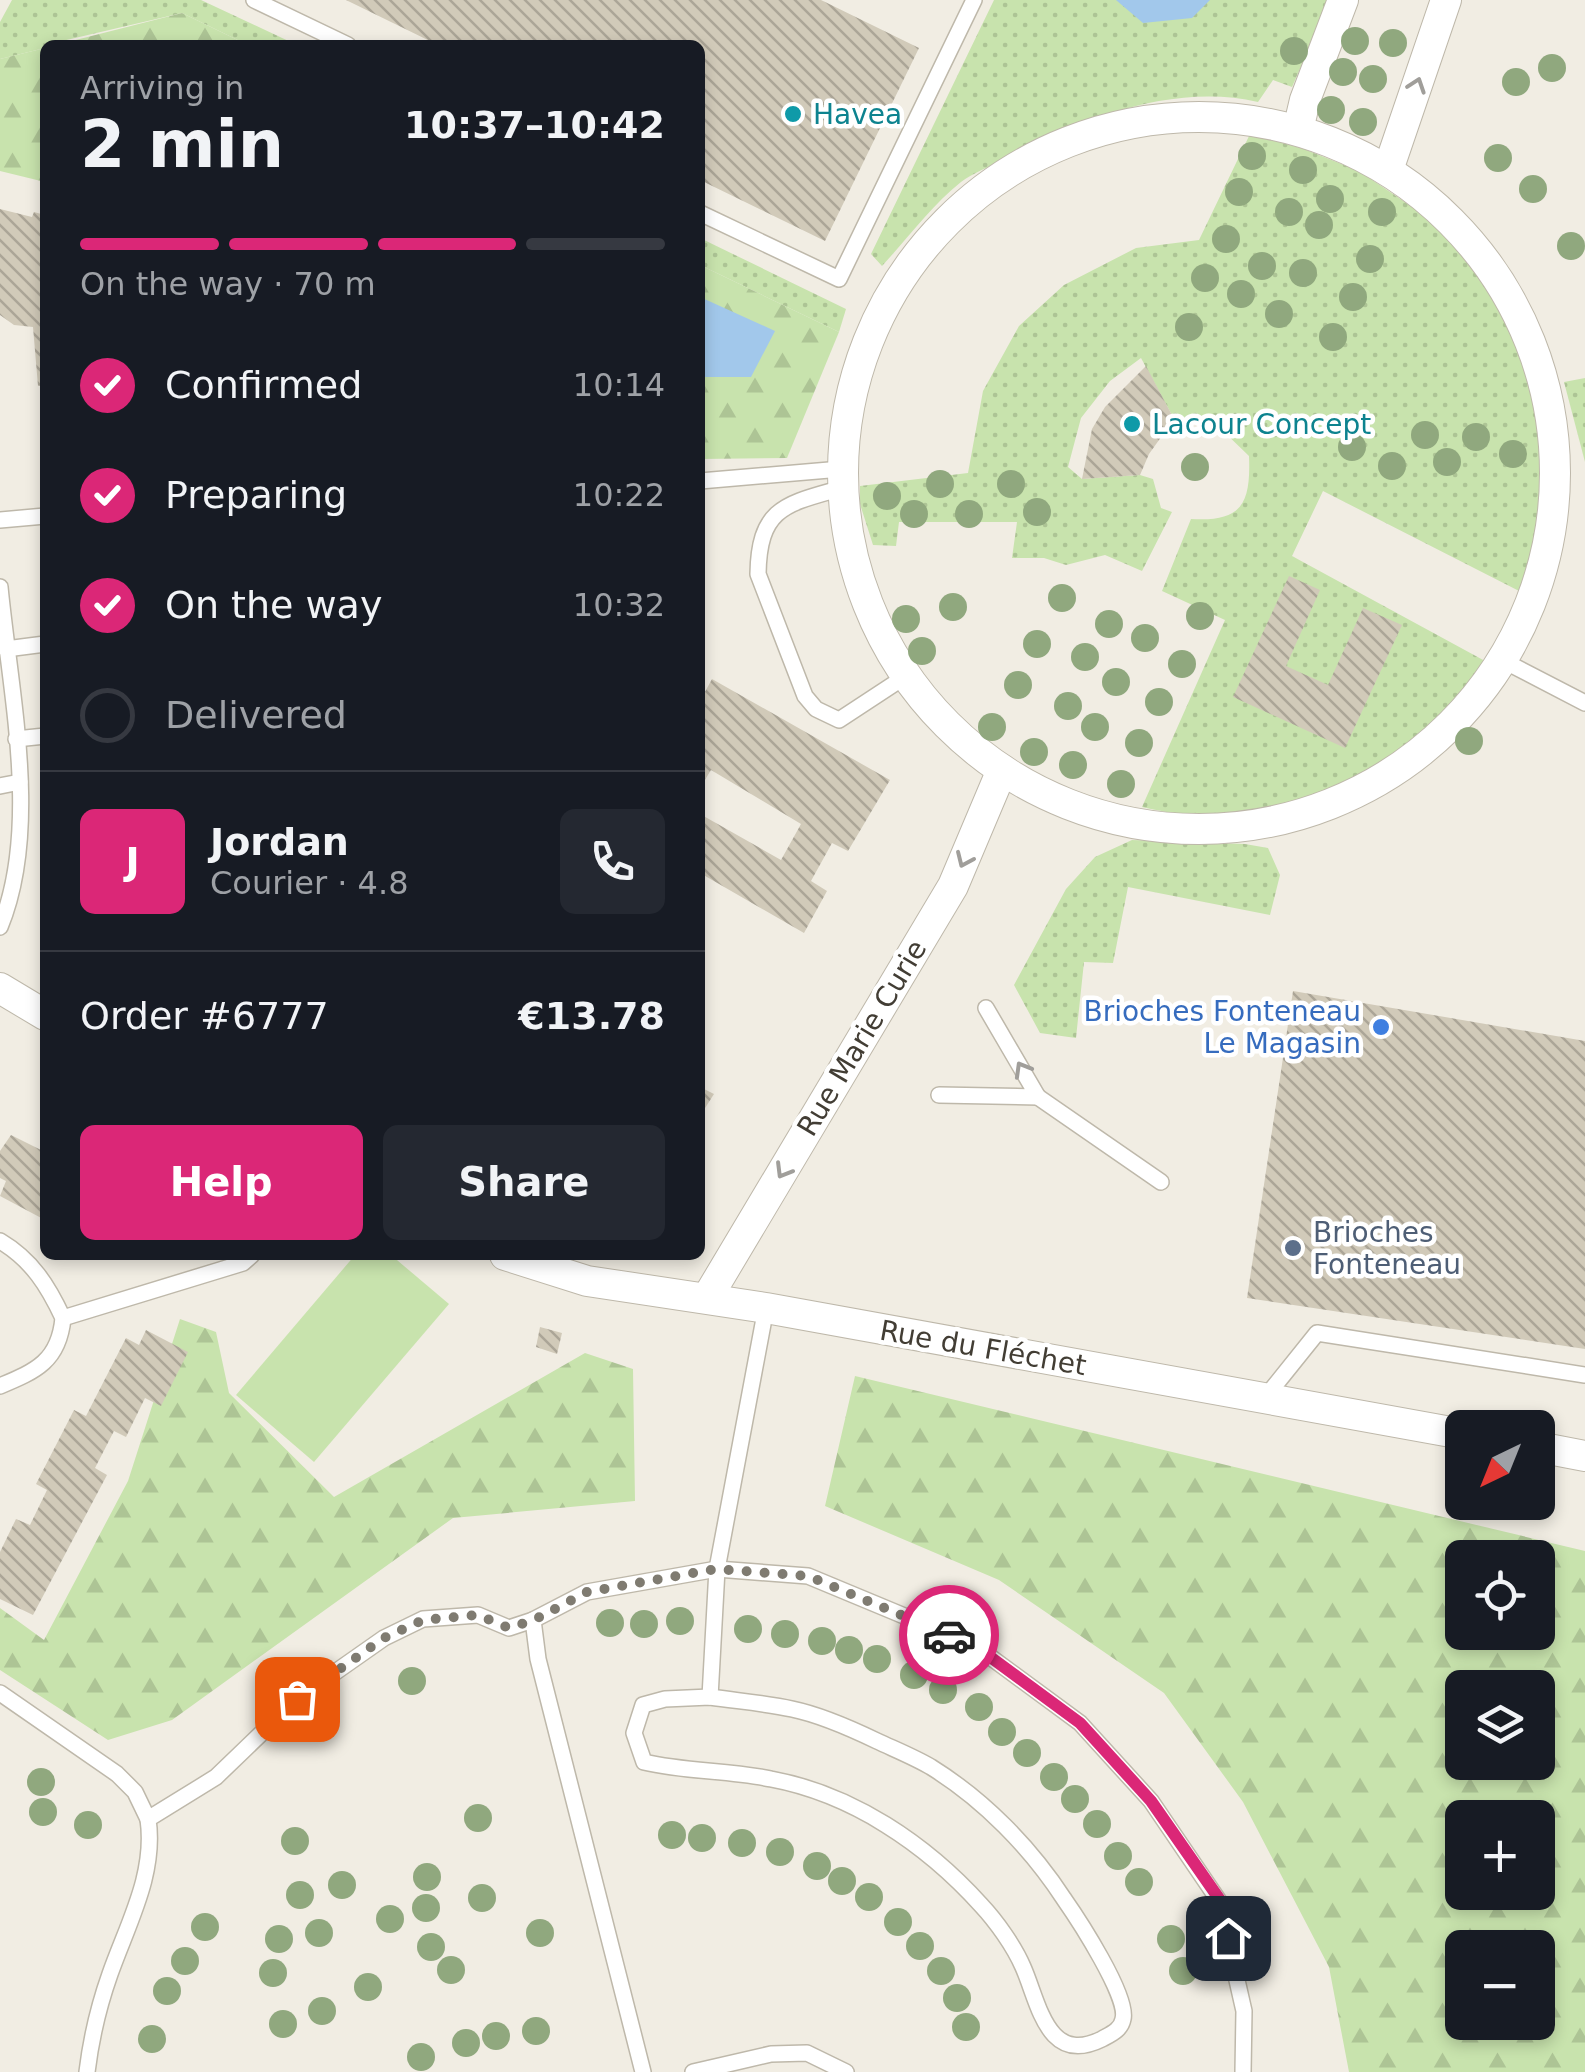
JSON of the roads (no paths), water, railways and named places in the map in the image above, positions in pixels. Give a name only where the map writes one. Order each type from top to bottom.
[{"type":"street","points":[[1298,130],[1305,100],[1343,0]]},
{"type":"street","points":[[1388,170],[1446,0]]},
{"type":"street","points":[[1149,119],[1242,119],[1298,130],[1388,170],[1410,184],[1472,244],[1514,305],[1542,374],[1556,447],[1553,522],[1536,594],[1504,661],[1446,728],[1373,786],[1288,819],[1240,828],[1190,830],[1141,826],[1062,802],[1002,770],[932,710],[906,676],[875,623],[854,565],[842,478],[848,411],[867,340],[902,274],[946,222],[1008,170],[1076,137],[1149,119]]},
{"type":"street","name":"Rue Marie Curie","points":[[708,1298],[953,886],[1002,770]]},
{"type":"street","points":[[0,988],[40,1012]]},
{"type":"street","name":"Rue du Fléchet","points":[[521,1260],[587,1281],[766,1308],[1445,1431]]},
{"type":"street","points":[[1555,1451],[1585,1456]]},
{"type":"lane","points":[[254,0],[338,40]]},
{"type":"lane","points":[[705,215],[839,279],[974,0]]},
{"type":"lane","points":[[705,482],[842,478]]},
{"type":"lane","points":[[842,478],[788,503],[772,517],[758,556],[758,574],[805,696],[816,709],[839,720],[906,676]]},
{"type":"lane","points":[[0,520],[40,516]]},
{"type":"lane","points":[[0,587],[22,807],[10,902],[0,927]]},
{"type":"lane","points":[[6,648],[40,645]]},
{"type":"lane","points":[[1504,661],[1585,703]]},
{"type":"lane","points":[[16,739],[40,737]]},
{"type":"lane","points":[[0,786],[20,782]]},
{"type":"lane","points":[[986,1008],[1038,1097],[1162,1182]]},
{"type":"lane","points":[[938,1096],[1038,1097]]},
{"type":"lane","points":[[0,1242],[30,1263],[50,1289],[63,1318],[54,1352],[38,1370],[0,1386]]},
{"type":"lane","points":[[63,1318],[246,1260]]},
{"type":"lane","points":[[710,1697],[716,1569],[766,1308]]},
{"type":"lane","points":[[1264,1399],[1317,1333],[1585,1375]]},
{"type":"lane","points":[[148,1819],[216,1777],[297,1699],[384,1638],[423,1620],[478,1615],[509,1628],[534,1620],[587,1592],[716,1569],[808,1576],[974,1645],[1080,1723],[1151,1801],[1220,1900],[1244,2011],[1242,2072]]},
{"type":"lane","points":[[534,1620],[538,1659],[642,2072]]},
{"type":"lane","points":[[0,1694],[116,1774],[135,1792],[148,1819],[152,1843],[148,1869],[108,1980],[87,2072]]},
{"type":"lane","points":[[710,1697],[794,1709],[850,1728],[931,1767],[993,1813],[1044,1868],[1088,1935],[1123,2006],[1124,2019],[1118,2030],[1079,2046],[1062,2042],[1046,2028],[1021,1962],[983,1907],[936,1861],[890,1827],[823,1792],[770,1778],[674,1769],[644,1762],[634,1733],[643,1704],[710,1697]]},
{"type":"lane","points":[[693,2072],[772,2054],[808,2054],[846,2072]]},
{"type":"water","points":[[1116,0],[1210,0],[1192,18],[1143,23]]},
{"type":"water","points":[[705,299],[775,331],[751,377],[705,377]]},
{"type":"place","name":"Havea","points":[[793,114]]},
{"type":"place","name":"Lacour Concept","points":[[1132,424]]},
{"type":"place","name":"Brioches Fonteneau Le Magasin","points":[[1381,1027]]},
{"type":"place","name":"Brioches Fonteneau","points":[[1293,1248]]}]
